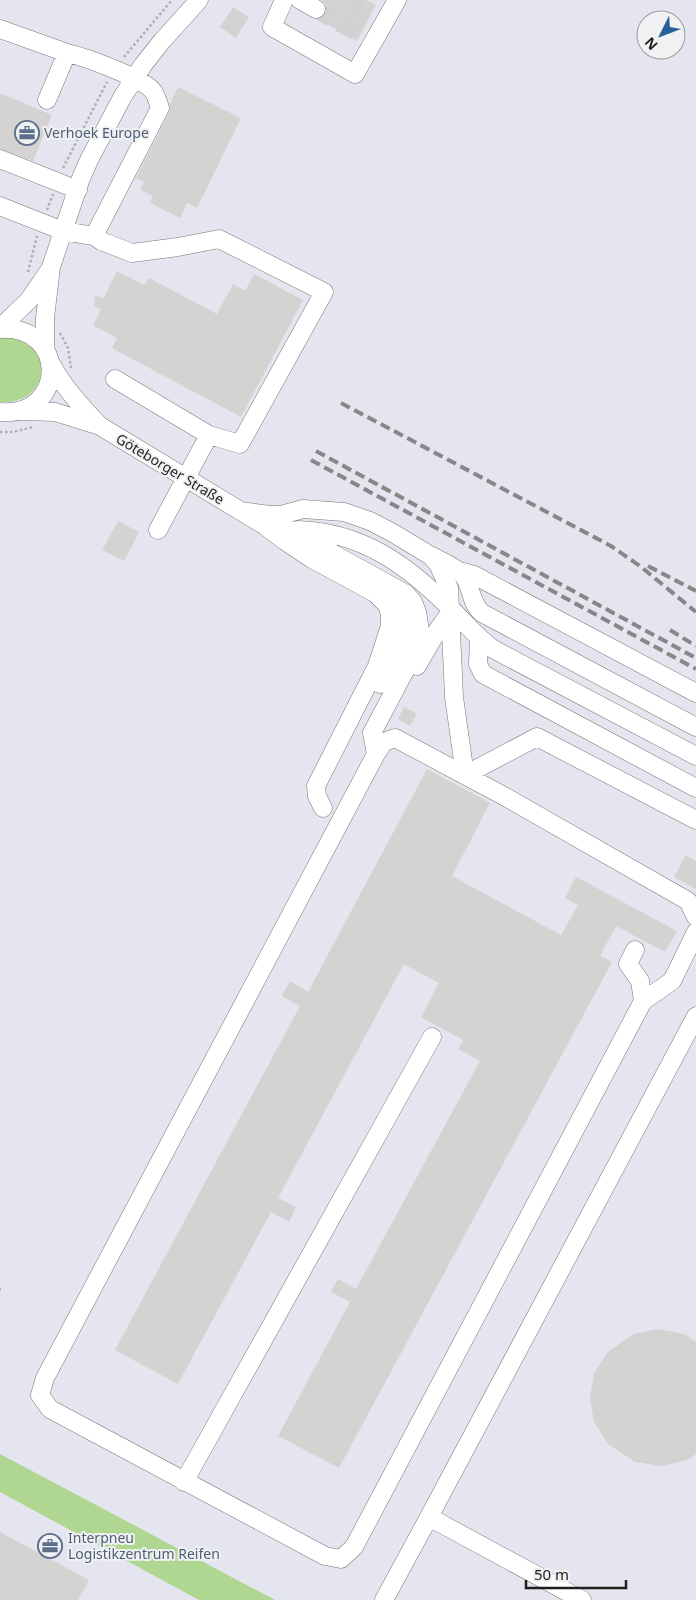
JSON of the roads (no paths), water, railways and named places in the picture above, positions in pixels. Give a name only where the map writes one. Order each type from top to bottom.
[{"type":"street","points":[[6,417],[39,400],[46,391],[50,381],[45,318],[51,267],[78,190],[106,126],[135,78],[162,41],[199,0]]},
{"type":"street","points":[[283,0],[272,27],[355,74],[367,38],[398,0]]},
{"type":"street","points":[[300,0],[316,9]]},
{"type":"street","points":[[0,29],[83,57],[135,78],[152,90],[160,108],[94,236]]},
{"type":"street","points":[[47,100],[67,53]]},
{"type":"street","points":[[0,159],[78,190]]},
{"type":"street","points":[[0,206],[63,231],[94,236],[101,241],[132,253],[219,239],[324,292],[240,444],[209,435],[115,379]]},
{"type":"street","points":[[0,328],[29,300],[51,267]]},
{"type":"street","points":[[0,328],[25,331],[36,338],[47,354]]},
{"type":"street","name":"Göteborger Straße","points":[[47,354],[58,376],[81,406],[100,426]]},
{"type":"street","name":"Göteborger Straße","points":[[6,417],[55,412],[100,426],[262,524]]},
{"type":"street","points":[[158,530],[209,435]]},
{"type":"street","points":[[240,511],[270,515],[281,515],[303,509],[344,512],[370,521],[431,556],[474,575],[696,693]]},
{"type":"street","points":[[262,524],[290,530],[309,530],[355,540],[374,549],[420,579],[479,639],[493,649],[696,756]]},
{"type":"street","points":[[262,524],[306,554],[375,593],[387,605],[390,614],[390,626],[376,666],[316,786],[317,796],[335,831]]},
{"type":"street","points":[[290,530],[406,594],[413,602],[420,621],[420,631],[409,663],[372,733],[376,754]]},
{"type":"street","points":[[431,556],[438,564],[449,588],[454,697],[465,775]]},
{"type":"street","points":[[459,570],[464,576],[476,608],[482,613],[696,727]]},
{"type":"street","points":[[324,808],[324,793],[395,656],[402,636],[406,618],[403,603],[397,593],[387,583]]},
{"type":"street","points":[[450,611],[414,671],[392,714],[389,723],[395,738],[465,775],[688,901],[696,917]]},
{"type":"street","points":[[479,639],[478,664],[484,674],[696,788]]},
{"type":"street","points":[[465,775],[537,737],[696,820]]},
{"type":"street","points":[[395,738],[384,742],[376,754],[45,1378],[40,1395],[50,1409],[325,1556],[341,1559],[354,1547],[643,1001],[672,981],[696,936],[696,932]]},
{"type":"street","points":[[635,950],[628,964],[640,981],[643,1001]]},
{"type":"street","points":[[384,1600],[696,1016]]},
{"type":"street","points":[[184,1482],[432,1036]]},
{"type":"street","points":[[429,1517],[582,1600]]},
{"type":"tunnel","points":[[351,0],[363,7]]},
{"type":"tunnel","points":[[316,9],[360,34]]},
{"type":"railway","points":[[341,403],[611,546],[640,566],[696,612]]},
{"type":"railway","points":[[316,451],[696,658]]},
{"type":"railway","points":[[311,460],[696,669]]},
{"type":"railway","points":[[648,566],[696,591]]},
{"type":"railway","points":[[670,630],[696,646]]},
{"type":"place","name":"Verhoek Europe","points":[[27,133]]},
{"type":"place","name":"Interpneu Logistikzentrum Reifen","points":[[50,1546]]}]
